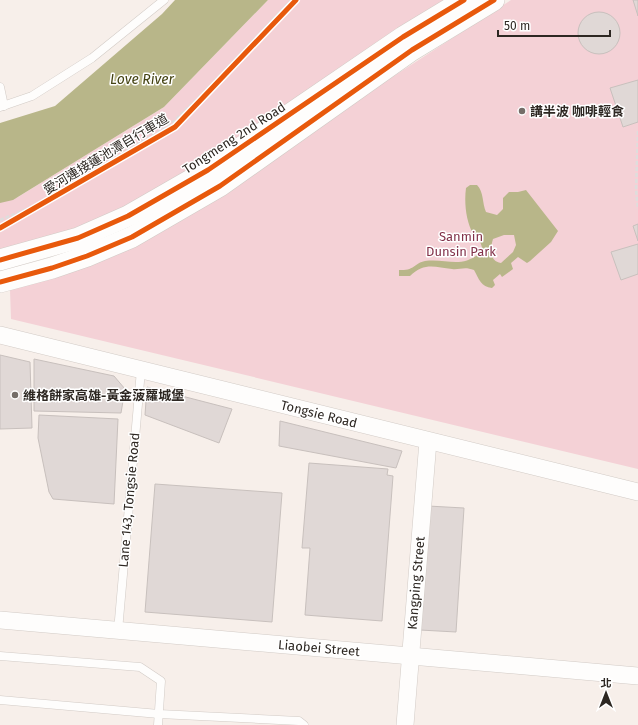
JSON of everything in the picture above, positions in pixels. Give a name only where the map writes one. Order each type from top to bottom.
[{"type":"street","name":"Tongmeng 2nd Road","points":[[0,260],[78,238],[128,216],[208,170],[403,37],[464,0]]},
{"type":"street","points":[[0,282],[38,273],[87,256],[138,233],[220,186],[412,50],[494,0]]},
{"type":"street","name":"Tongsie Road","points":[[0,335],[638,492]]},
{"type":"street","name":"Kangping Street","points":[[405,725],[428,441]]},
{"type":"street","name":"Liaobei Street","points":[[0,620],[638,676]]},
{"type":"lane","points":[[0,87],[2,107],[32,96],[92,58],[164,0]]},
{"type":"lane","name":"Lane 143, Tongsie Road","points":[[118,631],[141,370]]},
{"type":"lane","points":[[0,656],[140,668],[161,681],[158,725]]},
{"type":"lane","points":[[0,700],[158,714],[299,721],[304,725]]},
{"type":"path","points":[[0,220],[32,207],[170,126],[291,0]]},
{"type":"path","points":[[638,131],[636,190],[638,209]]},
{"type":"green space","points":[[268,0],[465,0],[195,177],[0,260],[0,202],[18,197],[164,107]]},
{"type":"green space","name":"Sanmin Dunsin Park","points":[[511,0],[638,0],[638,469],[11,319],[10,290],[320,124]]},
{"type":"water","name":"Love River","points":[[175,0],[268,0],[164,107],[13,200],[0,203],[0,123],[55,106],[162,14]]},
{"type":"water","points":[[470,185],[477,185],[482,194],[486,212],[497,215],[503,209],[503,198],[509,192],[526,190],[558,231],[551,242],[530,261],[527,263],[518,257],[511,263],[513,269],[502,277],[500,274],[493,280],[495,285],[492,288],[483,284],[474,270],[467,268],[455,269],[430,266],[420,269],[410,276],[399,276],[399,270],[411,268],[421,262],[433,260],[461,262],[475,257],[482,251],[478,236],[473,234],[467,218],[465,206],[466,188]],"holes":[[[504,235],[514,235],[516,245],[513,252],[501,263],[494,260],[491,254],[493,239]]]},
{"type":"building","points":[[633,0],[638,0],[638,16]]},
{"type":"building","points":[[595,12],[603,12],[611,15],[617,21],[620,33],[617,45],[611,51],[603,54],[595,54],[587,51],[581,45],[578,37],[578,29],[581,21],[587,15]]},
{"type":"building","points":[[638,80],[638,122],[623,127],[610,88]]},
{"type":"building","points":[[638,224],[638,241],[633,226]]},
{"type":"building","points":[[638,244],[638,274],[621,280],[611,252]]},
{"type":"building","name":"維格餅家高雄-黃金菠蘿城堡","points":[[0,355],[30,362],[32,428],[0,429]]},
{"type":"building","points":[[34,359],[114,376],[125,389],[121,413],[34,411]]},
{"type":"building","points":[[147,387],[232,409],[219,443],[145,415]]},
{"type":"building","points":[[39,415],[118,419],[114,504],[53,499],[49,492],[38,438]]},
{"type":"building","points":[[280,421],[402,451],[396,468],[279,446]]},
{"type":"building","points":[[309,463],[388,469],[387,475],[393,476],[382,621],[305,615],[310,548],[302,548]]},
{"type":"building","points":[[155,484],[282,493],[272,622],[145,612]]},
{"type":"building","points":[[428,506],[464,508],[456,632],[420,630]]},
{"type":"cycle path","name":"愛河連接蓮池潭自行車道","points":[[0,228],[175,127],[296,0]]},
{"type":"cycle path","points":[[0,260],[78,238],[128,216],[208,170],[403,37],[464,0]]},
{"type":"cycle path","points":[[0,282],[52,268],[87,256],[132,237],[220,186],[412,50],[494,0]]},
{"type":"place","name":"講半波 咖啡輕食","points":[[522,111]]},
{"type":"place","name":"維格餅家高雄-黃金菠蘿城堡","points":[[15,395]]}]
